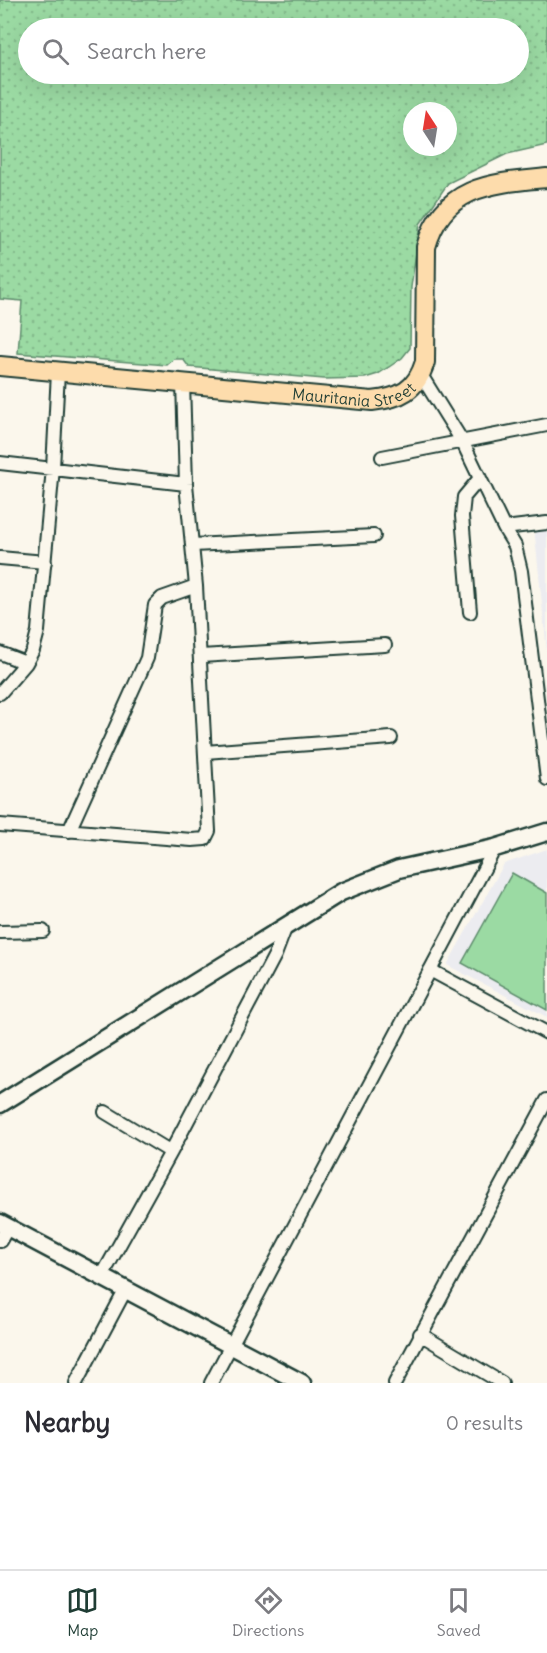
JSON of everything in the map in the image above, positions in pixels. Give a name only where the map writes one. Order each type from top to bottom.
[{"type":"main road","name":"Mauritania Street","points":[[0,366],[372,401],[390,399],[405,392],[414,384],[421,375],[425,362],[426,247],[430,231],[441,215],[454,201],[474,189],[495,183],[547,178]]},
{"type":"street","points":[[0,693],[26,663],[33,650],[38,631],[53,468],[58,372]]},
{"type":"street","points":[[421,375],[462,441],[515,546],[521,571],[547,779]]},
{"type":"street","points":[[0,825],[192,840],[205,839],[209,831],[201,657],[186,484],[183,382]]},
{"type":"street","points":[[382,457],[547,424]]},
{"type":"street","points":[[0,464],[186,484]]},
{"type":"street","points":[[471,612],[462,516],[464,497],[480,478]]},
{"type":"street","points":[[504,528],[547,523]]},
{"type":"street","points":[[193,545],[374,536]]},
{"type":"street","points":[[0,558],[45,562]]},
{"type":"street","points":[[69,831],[147,658],[155,605],[162,598],[196,586]]},
{"type":"street","points":[[201,657],[385,645]]},
{"type":"street","points":[[0,653],[26,663]]},
{"type":"street","points":[[205,752],[392,738]]},
{"type":"street","points":[[0,1104],[341,892],[399,869],[495,848],[547,832]]},
{"type":"street","points":[[211,1383],[495,848]]},
{"type":"street","points":[[102,1276],[171,1152],[275,955],[286,926]]},
{"type":"street","points":[[0,932],[43,931]]},
{"type":"street","points":[[430,970],[547,1033]]},
{"type":"street","points":[[395,1383],[547,1100]]},
{"type":"street","points":[[105,1112],[171,1152]]},
{"type":"street","points":[[3,1230],[102,1276],[302,1383]]},
{"type":"street","points":[[76,1383],[126,1289]]},
{"type":"street","points":[[420,1334],[501,1383]]},
{"type":"shaded area","points":[[547,526],[547,652],[534,527]]},
{"type":"shaded area","points":[[547,849],[547,1017],[447,965],[504,864]]},
{"type":"green space","points":[[0,0],[547,0],[547,145],[507,154],[448,183],[420,224],[411,287],[410,348],[402,358],[378,374],[365,378],[324,379],[189,367],[183,359],[174,359],[167,365],[18,353],[22,301],[0,299]]},
{"type":"green space","points":[[512,873],[547,893],[547,1010],[462,963]]}]
